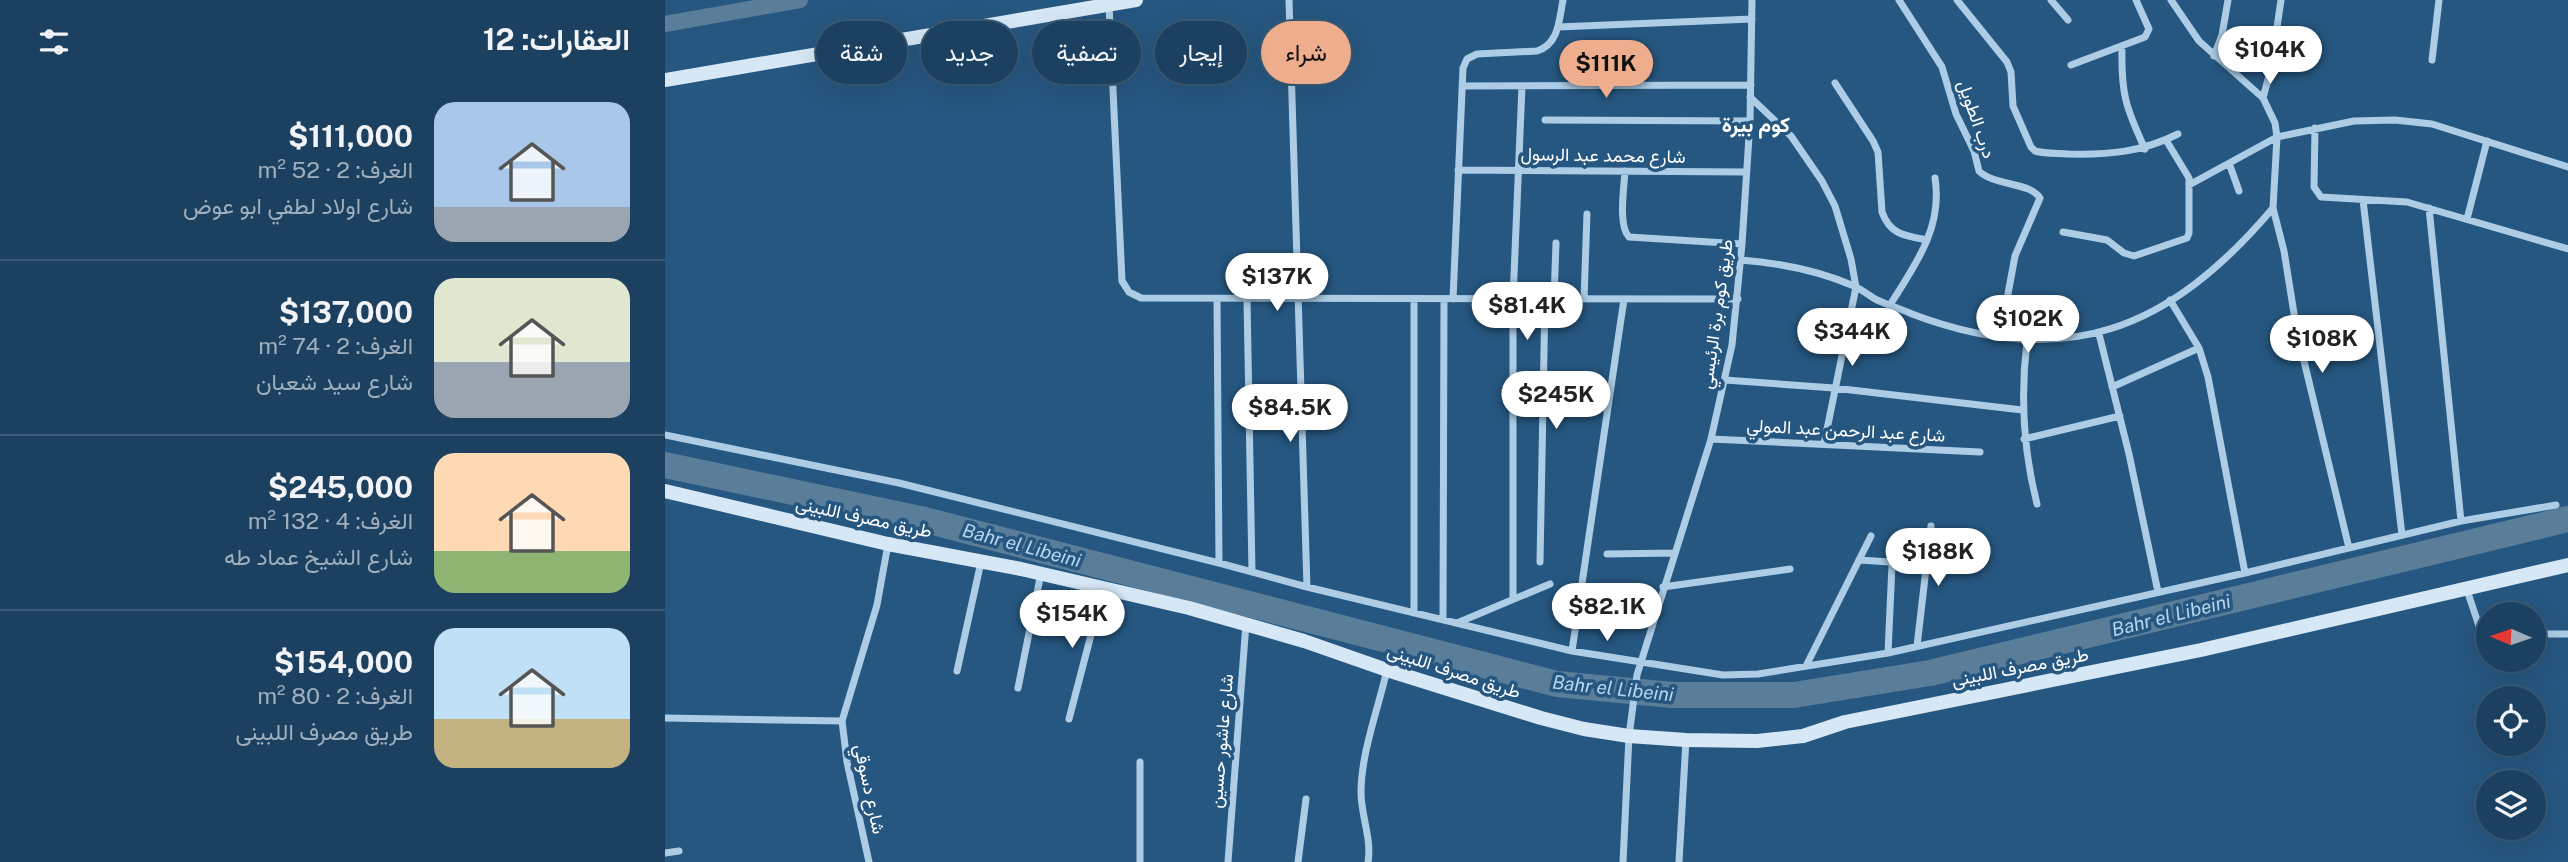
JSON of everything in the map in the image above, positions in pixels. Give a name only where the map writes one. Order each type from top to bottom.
[{"type":"street","points":[[665,80],[1136,0]]},
{"type":"street","points":[[1289,0],[1307,587]]},
{"type":"street","points":[[1443,620],[1448,299],[1463,68],[1467,59],[1477,54],[1537,51],[1546,48],[1559,27],[1563,0]]},
{"type":"street","name":"طريق كوم برة الرئيسي","points":[[1623,862],[1629,736],[1639,663],[1711,439],[1725,380],[1738,299],[1750,121],[1752,0]]},
{"type":"street","name":"درب الطويل","points":[[1899,0],[1942,67],[1956,114],[1974,151],[1979,171],[1997,181],[2036,192],[2040,198],[2015,256],[2000,337]]},
{"type":"street","points":[[1957,0],[2007,62],[2011,72],[2013,106],[2035,151],[2097,155],[2145,149],[2178,134]]},
{"type":"street","points":[[2051,0],[2068,20]]},
{"type":"street","points":[[2071,65],[2148,34],[2149,29],[2136,0]]},
{"type":"street","points":[[2171,0],[2186,25],[2214,56],[2263,98],[2273,116],[2277,137],[2273,208],[2284,251],[2297,332],[2349,548]]},
{"type":"street","points":[[2214,56],[2222,36],[2228,0]]},
{"type":"street","points":[[2263,98],[2271,68],[2281,0]]},
{"type":"street","points":[[2432,60],[2439,0]]},
{"type":"street","points":[[1109,5],[1122,281],[1129,292],[1141,298],[1738,299]]},
{"type":"street","points":[[1559,27],[1752,19]]},
{"type":"street","points":[[2122,46],[2123,92],[2127,110],[2145,149]]},
{"type":"street","points":[[1835,83],[1878,152],[1885,221],[1899,234],[1927,240]]},
{"type":"street","points":[[1462,86],[1751,85]]},
{"type":"street","points":[[1513,598],[1513,299],[1522,86]]},
{"type":"street","points":[[1750,97],[1790,136],[1822,181],[1844,232],[1856,287],[1824,444]]},
{"type":"street","points":[[2189,185],[2277,137],[2354,121],[2395,120],[2432,124],[2568,167]]},
{"type":"street","points":[[1545,121],[1750,121]]},
{"type":"street","points":[[2315,128],[2315,191],[2321,197],[2407,202],[2568,249]]},
{"type":"street","points":[[2063,232],[2107,240],[2124,253],[2134,256],[2184,240],[2189,233],[2189,185],[2185,169],[2166,140]]},
{"type":"street","points":[[2467,219],[2487,141]]},
{"type":"street","points":[[2229,163],[2239,191]]},
{"type":"street","name":"شارع محمد عبد الرسول","points":[[1458,170],[1746,172]]},
{"type":"street","points":[[1625,171],[1623,225],[1629,237],[1742,244]]},
{"type":"street","points":[[1890,305],[1927,240],[1937,212],[1935,178]]},
{"type":"street","points":[[2363,200],[2402,535]]},
{"type":"street","points":[[1741,260],[1798,268],[1856,287],[1890,305],[1937,322],[2027,341],[2063,340],[2099,334],[2148,314],[2226,258],[2273,208]]},
{"type":"street","points":[[2429,208],[2461,521]]},
{"type":"street","points":[[1584,299],[1587,214]]},
{"type":"street","points":[[1539,562],[1549,299],[1556,243]]},
{"type":"street","points":[[1217,299],[1219,563]]},
{"type":"street","points":[[1247,299],[1252,572]]},
{"type":"street","points":[[1414,299],[1414,613]]},
{"type":"street","points":[[1572,651],[1624,299]]},
{"type":"street","points":[[2170,300],[2199,348],[2208,377],[2245,573]]},
{"type":"street","points":[[2099,334],[2120,416],[2158,592]]},
{"type":"street","points":[[2027,341],[2022,375],[2022,410],[2024,439],[2037,504]]},
{"type":"street","points":[[2112,387],[2199,348]]},
{"type":"street","points":[[1725,380],[1834,388],[2022,410]]},
{"type":"street","points":[[2024,439],[2120,416]]},
{"type":"street","points":[[665,435],[899,483],[1572,651],[1723,675],[1758,674],[1888,653],[2245,573],[2461,521],[2556,505]]},
{"type":"street","name":"شارع عبد الرحمن عبد المولي","points":[[1711,439],[1980,452]]},
{"type":"street","name":"طريق مصرف اللبينى","points":[[665,491],[888,544],[1041,573],[1189,607],[1247,623],[1541,718],[1584,729],[1629,736],[1686,740],[1757,741],[1803,736],[1845,722],[2201,650],[2568,565]]},
{"type":"street","points":[[1917,646],[1931,526]]},
{"type":"street","points":[[1806,666],[1871,536]]},
{"type":"street","points":[[665,718],[842,721],[877,606],[888,544]]},
{"type":"street","points":[[1607,554],[1674,553]]},
{"type":"street","points":[[1859,560],[1890,562],[1892,565],[1888,653]]},
{"type":"street","points":[[957,671],[981,562]]},
{"type":"street","points":[[1663,587],[1790,569]]},
{"type":"street","points":[[1018,688],[1041,573]]},
{"type":"street","points":[[1457,623],[1550,584]]},
{"type":"street","points":[[1069,719],[1103,589]]},
{"type":"street","points":[[2467,590],[2476,617]]},
{"type":"street","name":"شارع عاشور حسين","points":[[1228,862],[1247,623]]},
{"type":"street","points":[[2546,634],[2568,635]]},
{"type":"street","points":[[1369,862],[1370,851],[1361,804],[1362,778],[1387,670]]},
{"type":"street","name":"شارع دسوقي","points":[[842,721],[847,762],[869,862]]},
{"type":"street","points":[[1679,862],[1686,740]]},
{"type":"street","points":[[1140,762],[1140,862]]},
{"type":"street","points":[[1298,862],[1306,799]]},
{"type":"street","points":[[665,853],[679,851]]},
{"type":"waterway","points":[[665,24],[800,0]]},
{"type":"waterway","name":"Bahr el Libeini","points":[[665,465],[925,520],[1557,684],[1672,695],[1794,695],[1930,673],[2568,519]]},
{"type":"district","name":"كوم بيرة","points":[[1756,124]]}]
